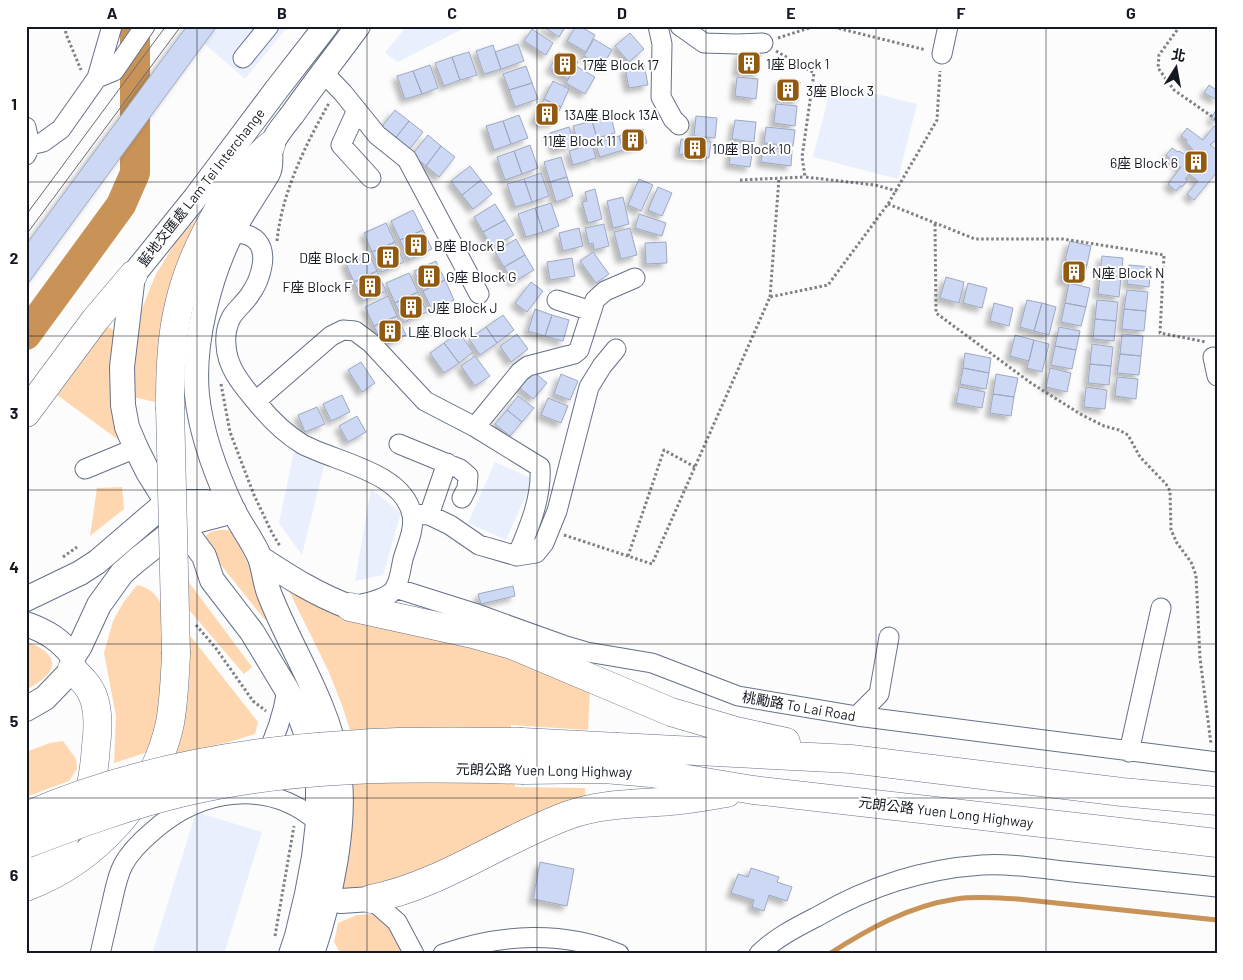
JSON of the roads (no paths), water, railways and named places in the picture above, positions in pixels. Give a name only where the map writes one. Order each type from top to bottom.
[{"type":"highway","points":[[26,887],[55,874],[82,856],[111,831],[134,802],[157,762],[170,723],[176,654],[170,407],[171,354],[174,329],[179,304],[195,257],[216,216],[252,163],[271,145]]},
{"type":"highway","points":[[26,413],[95,320],[132,275]]},
{"type":"highway","points":[[350,607],[473,634],[512,645],[670,712],[736,731],[851,759]]},
{"type":"highway","points":[[26,873],[59,843],[84,805],[90,789],[97,739],[96,709],[88,687],[73,663]]},
{"type":"highway","name":"元朗公路 Yuen Long Highway","points":[[26,816],[116,783],[156,772],[236,756],[310,747],[412,742],[522,742],[851,759],[1113,791],[1217,801]]},
{"type":"highway","name":"元朗公路 Yuen Long Highway","points":[[26,844],[105,814],[185,792],[236,782],[366,769],[604,769],[674,776],[754,790],[1217,843]]},
{"type":"highway","points":[[371,899],[391,896],[424,883],[537,826],[572,814],[615,806],[754,790]]},
{"type":"main road","name":"藍地交匯處 Lam Tei Interchange","points":[[173,532],[167,502],[148,472],[127,427],[122,382],[123,352],[132,275],[196,197],[326,26]]},
{"type":"main road","points":[[291,954],[299,930],[334,864],[341,811],[338,765],[326,720],[269,592],[260,558],[234,511],[211,456],[202,423],[197,395],[196,373],[203,319],[209,290],[218,262],[232,233],[270,170],[271,145],[330,80],[358,26]]},
{"type":"main road","points":[[26,599],[80,574],[97,562],[167,502],[207,502],[234,511]]},
{"type":"main road","points":[[26,709],[45,698],[55,689],[73,663],[99,605],[110,587],[137,560],[173,532],[234,511]]},
{"type":"main road","points":[[173,532],[204,556],[212,580],[252,632],[287,690],[300,716],[314,755],[318,779],[318,822],[314,857],[317,896],[317,950]]},
{"type":"main road","points":[[260,558],[289,578],[325,598],[350,607]]},
{"type":"main road","points":[[26,624],[42,630],[59,641],[73,663]]},
{"type":"main road","points":[[317,896],[341,901],[371,899]]},
{"type":"street","points":[[101,78],[112,26]]},
{"type":"street","points":[[27,142],[43,142],[61,129],[101,78],[146,26]]},
{"type":"street","points":[[243,58],[269,26]]},
{"type":"street","points":[[658,26],[662,44],[661,98],[673,119],[679,125]]},
{"type":"street","points":[[942,54],[948,26]]},
{"type":"street","points":[[682,27],[704,43],[763,43]]},
{"type":"street","points":[[330,80],[377,135],[407,160],[479,294]]},
{"type":"street","points":[[357,110],[341,145],[371,178]]},
{"type":"street","points":[[232,233],[255,239],[263,252],[263,261],[254,288],[235,312],[229,323],[226,344],[229,361],[243,386],[278,428],[300,443],[322,454],[368,470],[387,481],[403,495],[420,515],[450,525],[479,545],[517,556],[536,553],[544,544],[557,511],[589,387],[602,366],[616,350]]},
{"type":"street","points":[[475,426],[520,372],[528,366],[574,354],[579,350],[595,300],[605,291],[635,278]]},
{"type":"street","points":[[557,300],[591,311]]},
{"type":"street","points":[[256,401],[331,336],[343,330],[355,331],[371,343],[425,401],[475,426],[540,467],[539,493],[530,524],[517,556]]},
{"type":"street","points":[[399,444],[460,469],[468,476],[467,488],[462,498]]},
{"type":"street","points":[[85,469],[136,448]]},
{"type":"street","points":[[350,607],[376,601],[386,596],[395,588],[413,525],[447,463]]},
{"type":"street","name":"桃勵路 To Lai Road","points":[[395,588],[474,613],[563,645],[587,652],[652,663],[738,696],[856,716],[1215,762]]},
{"type":"street","points":[[1129,752],[1162,608]]},
{"type":"street","points":[[856,716],[879,694],[889,637]]},
{"type":"street","points":[[232,795],[251,778],[263,762],[280,722],[287,690]]},
{"type":"street","points":[[100,954],[119,872],[132,852],[159,826],[182,811],[212,798],[255,794],[279,798],[305,810],[318,822]]},
{"type":"street","points":[[759,954],[776,940],[866,891],[906,877],[941,869],[984,865],[1024,867],[1217,887]]},
{"type":"street","points":[[371,899],[397,922],[414,954]]},
{"type":"street","points":[[443,954],[504,939],[536,936],[565,939],[619,954]]},
{"type":"waterway","points":[[26,335],[121,205],[135,173],[135,26]]},
{"type":"waterway","points":[[829,954],[874,927],[905,913],[939,902],[964,898],[1018,899],[1217,920]]},
{"type":"tram line","points":[[26,215],[166,26]]},
{"type":"tram line","points":[[26,235],[181,26]]},
{"type":"place","name":"1座 Block 1","points":[[749,63]]},
{"type":"place","name":"17座 Block 17","points":[[565,64]]},
{"type":"place","name":"3座 Block 3","points":[[788,90]]},
{"type":"place","name":"13A座 Block 13A","points":[[547,114]]},
{"type":"place","name":"11座 Block 11","points":[[633,140]]},
{"type":"place","name":"10座 Block 10","points":[[695,148]]},
{"type":"place","name":"6座 Block 6","points":[[1196,162]]},
{"type":"place","name":"B座 Block B","points":[[416,245]]},
{"type":"place","name":"D座 Block D","points":[[388,257]]},
{"type":"place","name":"N座 Block N","points":[[1074,272]]},
{"type":"place","name":"G座 Block G","points":[[429,276]]},
{"type":"place","name":"F座 Block F","points":[[370,286]]},
{"type":"place","name":"J座 Block J","points":[[411,307]]},
{"type":"place","name":"L座 Block L","points":[[390,331]]}]
